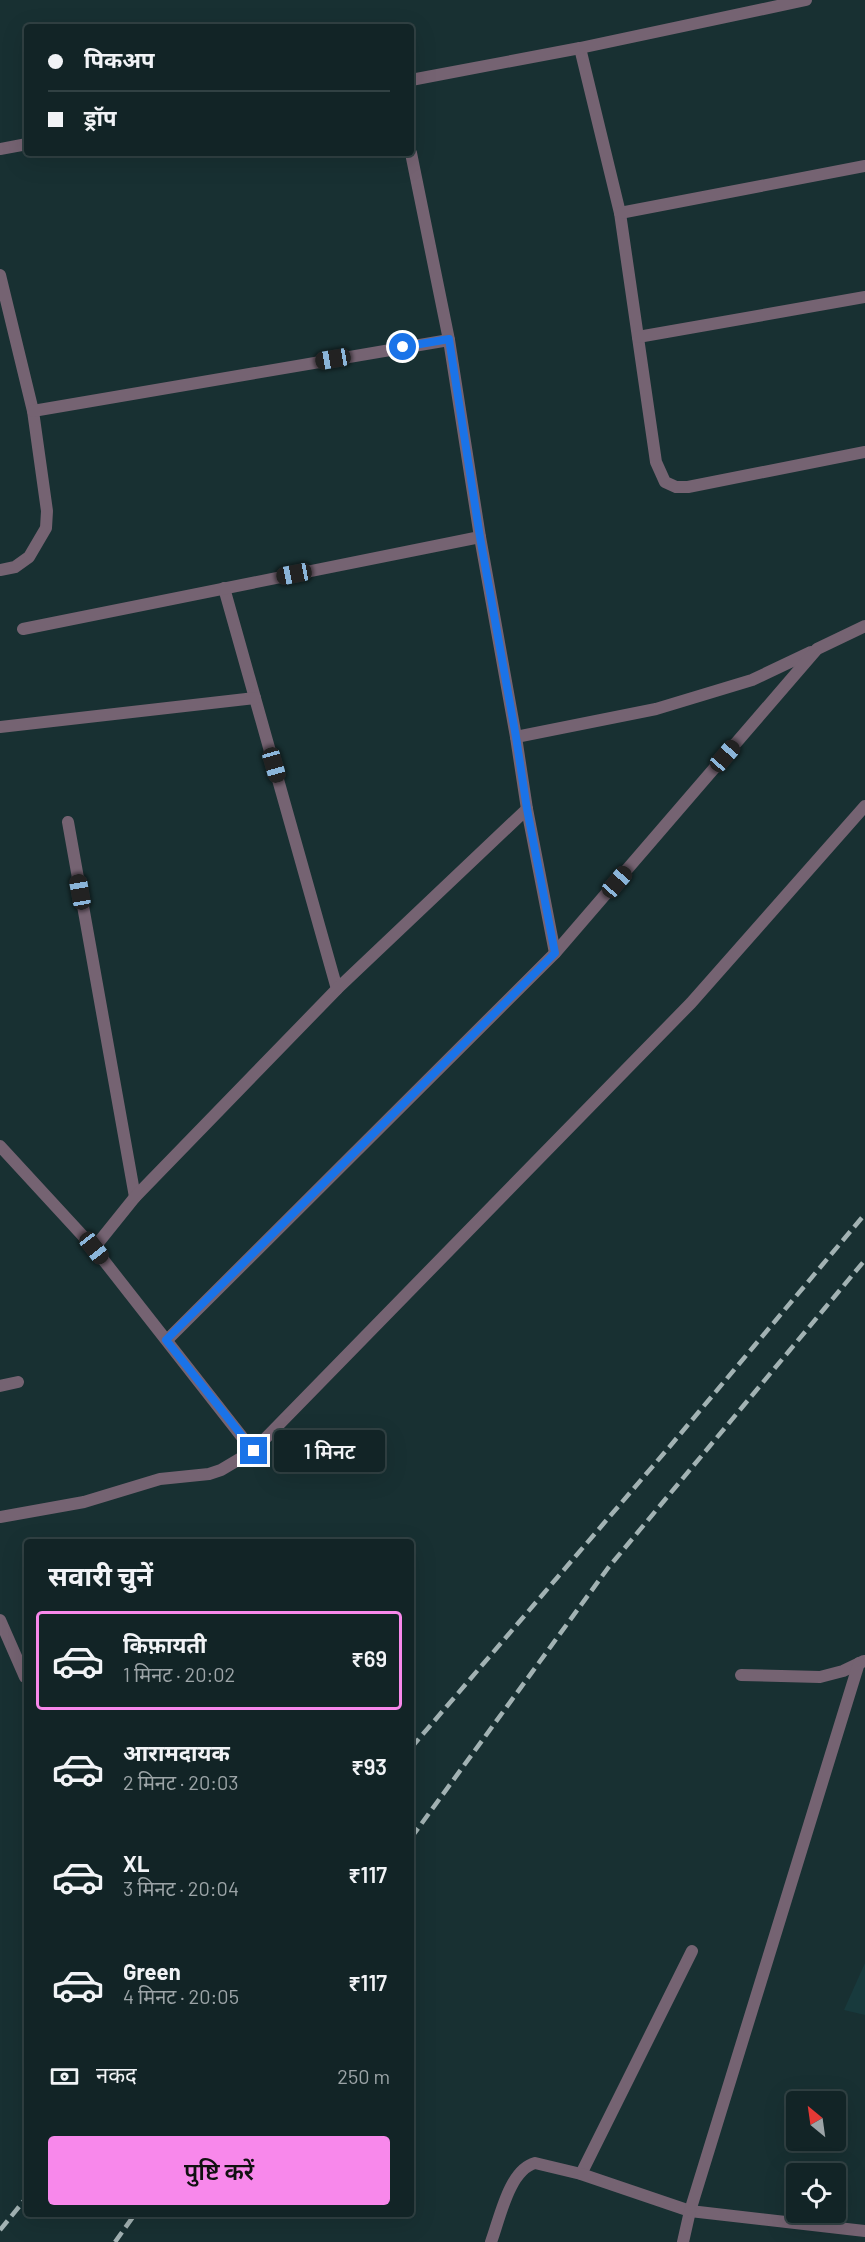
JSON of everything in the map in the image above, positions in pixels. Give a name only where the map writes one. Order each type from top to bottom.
[{"type":"street","points":[[414,79],[580,48],[806,0]]},
{"type":"street","points":[[580,48],[620,213],[656,462],[665,482],[676,487],[688,487],[865,452]]},
{"type":"street","points":[[0,149],[24,145]]},
{"type":"street","points":[[412,156],[449,339],[480,537],[527,809],[555,953]]},
{"type":"street","points":[[620,213],[865,166]]},
{"type":"street","points":[[0,275],[33,411],[47,511],[46,528],[29,557],[15,567],[0,570]]},
{"type":"street","points":[[638,337],[865,297]]},
{"type":"street","points":[[33,411],[449,339]]},
{"type":"street","points":[[23,629],[480,537]]},
{"type":"street","points":[[224,588],[337,989]]},
{"type":"street","points":[[516,737],[656,709],[752,680],[865,626]]},
{"type":"street","points":[[166,1340],[555,953],[817,649]]},
{"type":"street","points":[[0,727],[255,698]]},
{"type":"street","points":[[0,1517],[84,1502],[160,1479],[209,1474],[254,1451],[691,1003],[865,806]]},
{"type":"street","points":[[94,1248],[135,1197],[337,989],[527,809]]},
{"type":"street","points":[[68,822],[135,1197]]},
{"type":"street","points":[[0,1146],[94,1248],[254,1451]]},
{"type":"street","points":[[0,1386],[18,1382]]},
{"type":"street","points":[[0,1620],[24,1677]]},
{"type":"street","points":[[741,1675],[820,1677],[843,1671],[862,1662]]},
{"type":"street","points":[[683,2242],[690,2211],[862,1662]]},
{"type":"street","points":[[581,2174],[692,1952]]},
{"type":"street","points":[[491,2242],[520,2170],[535,2163],[581,2174],[690,2211],[865,2231]]},
{"type":"shaded area","points":[[865,1963],[865,2015],[844,2010]]},
{"type":"railway","points":[[414,1745],[671,1445],[865,1214]]},
{"type":"railway","points":[[414,1834],[608,1568],[865,1260]]},
{"type":"railway","points":[[0,2230],[24,2201]]},
{"type":"railway","points":[[115,2242],[133,2217]]},
{"type":"route","points":[[254,1451],[166,1340],[555,953],[527,809],[480,537],[449,339],[403,347]]}]
